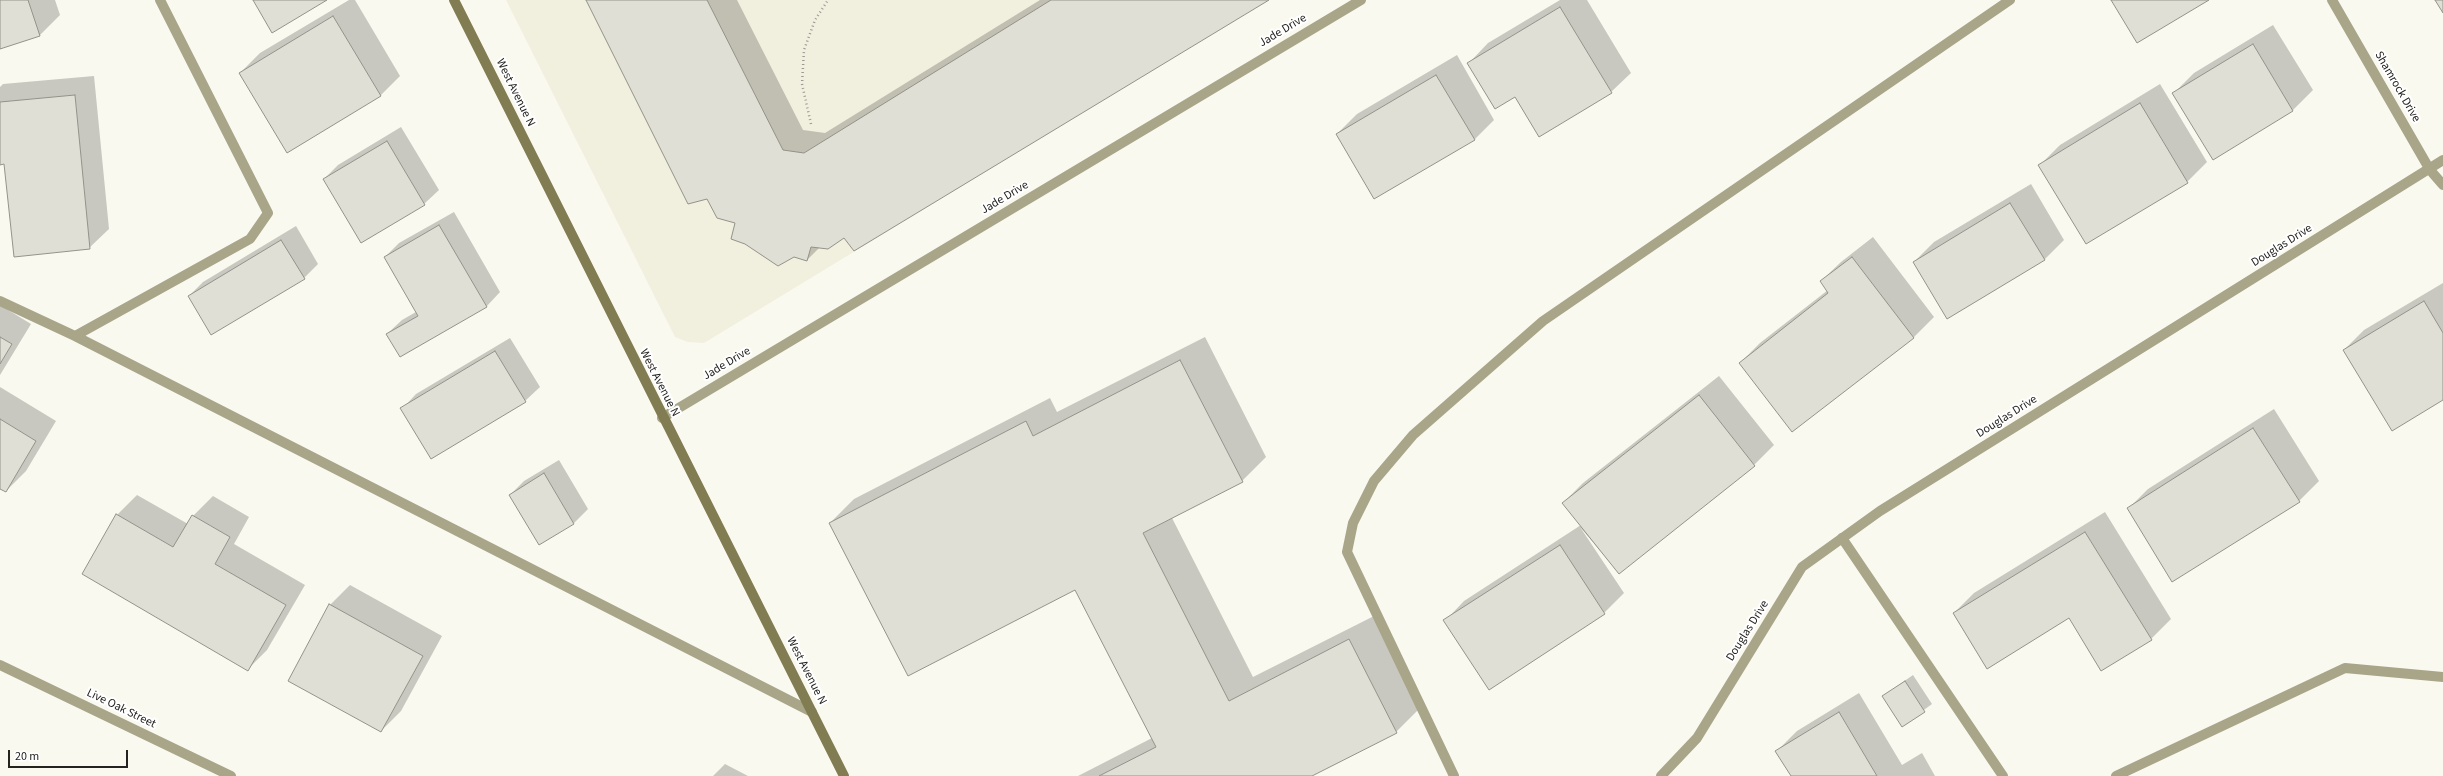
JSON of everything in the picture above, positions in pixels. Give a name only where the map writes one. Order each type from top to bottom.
[{"type":"main road","name":"West Avenue N","points":[[454,0],[662,418],[844,776]]},
{"type":"street","points":[[75,336],[250,239],[268,213],[160,0]]},
{"type":"street","name":"Jade Drive","points":[[662,418],[1361,0]]},
{"type":"street","points":[[1454,776],[1347,552],[1353,523],[1374,481],[1413,435],[1542,321],[2010,0]]},
{"type":"street","name":"Shamrock Drive","points":[[2332,0],[2430,170],[2443,185]]},
{"type":"street","name":"Douglas Drive","points":[[1661,776],[1697,738],[1802,567],[1880,510],[2430,170],[2443,160]]},
{"type":"street","points":[[0,300],[75,336],[812,712]]},
{"type":"street","points":[[1842,538],[2003,776]]},
{"type":"street","name":"Live Oak Street","points":[[0,665],[231,776]]},
{"type":"street","points":[[2116,776],[2345,668],[2443,677]]},
{"type":"path","points":[[811,124],[802,84],[804,50],[815,20],[828,0]]},
{"type":"shaded area","points":[[506,0],[1268,0],[704,343],[688,342],[675,337]]},
{"type":"building","points":[[0,0],[28,0],[40,36],[0,49]]},
{"type":"building","points":[[253,0],[327,0],[272,33]]},
{"type":"building","points":[[586,0],[707,0],[783,150],[804,153],[1051,0],[1269,0],[854,251],[844,238],[828,249],[811,247],[807,261],[794,257],[778,266],[745,244],[731,239],[735,223],[717,218],[707,199],[688,204]]},
{"type":"building","points":[[2111,0],[2209,0],[2137,43]]},
{"type":"building","points":[[2435,0],[2443,0],[2443,13]]},
{"type":"building","points":[[1560,7],[1612,93],[1539,137],[1515,97],[1495,109],[1467,63]]},
{"type":"building","points":[[333,16],[381,96],[287,153],[239,73]]},
{"type":"building","points":[[2253,44],[2293,111],[2213,160],[2172,93]]},
{"type":"building","points":[[1436,75],[1475,140],[1374,199],[1336,134]]},
{"type":"building","points":[[75,95],[90,249],[14,257],[4,164],[0,165],[0,102]]},
{"type":"building","points":[[2140,103],[2188,183],[2086,244],[2038,165]]},
{"type":"building","points":[[387,141],[425,205],[361,243],[323,179]]},
{"type":"building","points":[[2010,203],[2045,260],[1947,319],[1913,262]]},
{"type":"building","points":[[439,225],[487,307],[400,357],[386,334],[418,316],[384,257]]},
{"type":"building","points":[[281,240],[305,279],[211,335],[188,296]]},
{"type":"building","points":[[1852,257],[1914,338],[1792,432],[1739,363],[1828,293],[1820,281]]},
{"type":"building","points":[[2424,301],[2443,333],[2443,400],[2392,431],[2343,350]]},
{"type":"building","points":[[0,337],[12,344],[0,364]]},
{"type":"building","points":[[495,351],[526,402],[431,459],[400,408]]},
{"type":"building","points":[[1180,360],[1243,482],[1143,533],[1229,701],[1349,639],[1397,733],[1312,776],[1099,776],[1156,747],[1075,590],[908,676],[829,523],[1026,421],[1033,436]]},
{"type":"building","points":[[1699,395],[1755,466],[1619,574],[1562,503]]},
{"type":"building","points":[[0,419],[36,441],[6,492],[0,489]]},
{"type":"building","points":[[2253,428],[2300,502],[2172,582],[2127,508]]},
{"type":"building","points":[[544,473],[574,524],[539,545],[509,495]]},
{"type":"building","points":[[116,514],[173,547],[192,515],[230,537],[215,564],[286,605],[248,671],[82,574]]},
{"type":"building","points":[[2085,532],[2152,640],[2101,671],[2069,618],[1987,669],[1953,613]]},
{"type":"building","points":[[1560,545],[1605,614],[1489,690],[1443,620]]},
{"type":"building","points":[[329,604],[423,656],[381,732],[288,681]]},
{"type":"building","points":[[1905,681],[1925,712],[1902,727],[1882,696]]},
{"type":"building","points":[[1839,712],[1877,776],[1791,776],[1775,751]]}]
